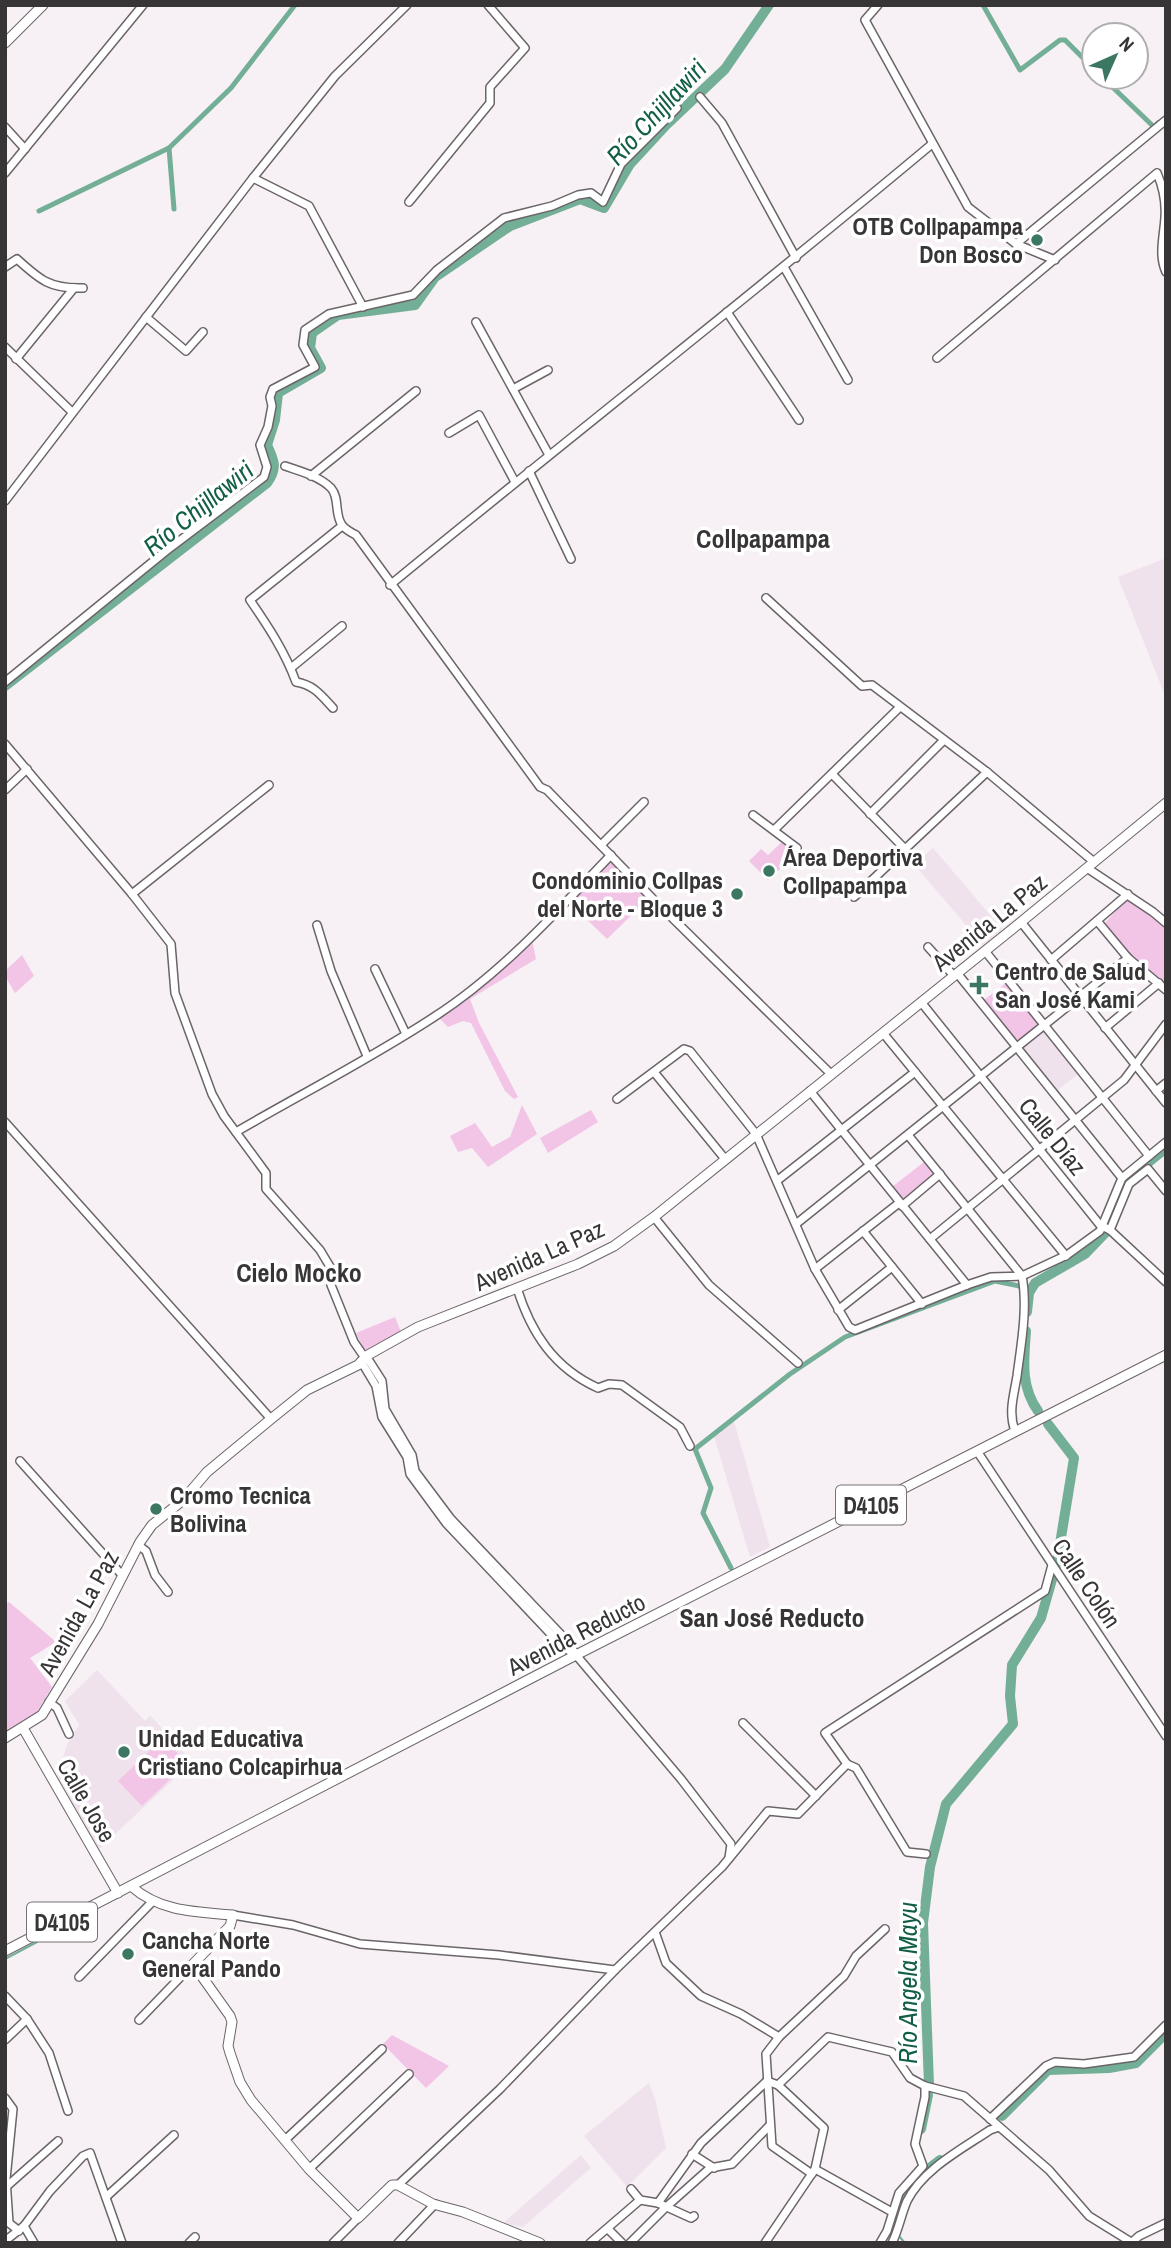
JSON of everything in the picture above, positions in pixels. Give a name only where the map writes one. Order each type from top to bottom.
[{"type":"main road","points":[[5,43],[43,5]]},
{"type":"main road","name":"Avenida La Paz","points":[[5,1738],[42,1715],[98,1624],[138,1545],[152,1525],[183,1500],[207,1472],[307,1390],[358,1365],[364,1358],[418,1327],[578,1264],[614,1246],[654,1217],[1166,803]]},
{"type":"main road","name":"Avenida Reducto","points":[[5,1951],[576,1655],[1166,1355]]},
{"type":"main road","name":"Calle Jose","points":[[23,1728],[118,1893]]},
{"type":"main road","points":[[131,1886],[152,1902],[172,1909],[233,1915],[230,1926],[193,1964],[230,2016],[232,2022],[228,2046],[240,2082],[251,2100],[309,2169],[358,2218],[392,2185],[398,2185],[435,2204],[463,2212],[524,2240],[540,2243]]},
{"type":"street","points":[[5,173],[143,5]]},
{"type":"street","points":[[5,501],[253,178],[335,76],[407,5]]},
{"type":"street","points":[[409,202],[490,103],[490,87],[525,48],[488,5]]},
{"type":"street","points":[[865,5],[871,12]]},
{"type":"street","points":[[878,5],[865,20],[968,207],[1016,244],[1055,260]]},
{"type":"street","points":[[700,96],[722,123],[796,258]]},
{"type":"street","points":[[5,682],[166,551],[264,477],[267,467],[260,445],[268,427],[273,389],[315,367],[303,345],[305,330],[329,314],[413,295],[437,270],[504,218],[552,206],[578,195],[591,193],[603,202],[621,164],[677,108]]},
{"type":"street","points":[[1016,244],[1166,120]]},
{"type":"street","points":[[5,127],[24,149]]},
{"type":"street","points":[[390,585],[549,454],[796,258],[932,144]]},
{"type":"street","points":[[937,358],[1157,173],[1163,186],[1166,214],[1163,260],[1166,272]]},
{"type":"street","points":[[253,178],[309,206],[363,307]]},
{"type":"street","points":[[5,267],[17,259],[50,285],[83,288]]},
{"type":"street","points":[[784,267],[848,380]]},
{"type":"street","points":[[16,359],[74,288]]},
{"type":"street","points":[[727,312],[799,420]]},
{"type":"street","points":[[146,317],[186,351],[204,332]]},
{"type":"street","points":[[476,322],[549,454]]},
{"type":"street","points":[[5,347],[72,412]]},
{"type":"street","points":[[513,389],[548,370]]},
{"type":"street","points":[[311,476],[416,391]]},
{"type":"street","points":[[449,433],[479,415],[515,482]]},
{"type":"street","points":[[285,466],[311,476],[331,488],[336,497],[337,514],[342,526],[356,535],[540,787],[547,790],[831,1074]]},
{"type":"street","points":[[529,471],[571,559]]},
{"type":"street","points":[[333,708],[309,684],[296,682],[291,668],[250,600],[342,526]]},
{"type":"street","points":[[766,598],[862,686],[872,685],[943,741],[988,772],[1090,865],[1166,923]]},
{"type":"street","points":[[291,668],[342,626]]},
{"type":"street","points":[[774,830],[900,707]]},
{"type":"street","points":[[870,814],[943,741]]},
{"type":"street","points":[[5,744],[171,944],[175,993],[212,1094],[266,1173],[266,1189],[320,1250],[332,1270],[331,1285],[354,1342],[382,1381],[385,1409],[402,1444],[410,1474],[564,1648],[576,1655],[681,1779],[731,1844],[729,1859]]},
{"type":"street","points":[[5,790],[27,769]]},
{"type":"street","points":[[854,897],[988,772]]},
{"type":"street","points":[[832,775],[904,848]]},
{"type":"street","points":[[132,894],[269,785]]},
{"type":"street","points":[[601,845],[644,802]]},
{"type":"street","points":[[753,815],[797,848]]},
{"type":"street","points":[[236,1132],[435,1017],[484,979],[544,926],[611,855]]},
{"type":"street","points":[[1051,960],[1128,894]]},
{"type":"street","points":[[1021,922],[1166,1103]]},
{"type":"street","points":[[1098,922],[1128,958],[1166,990]]},
{"type":"street","points":[[317,925],[331,971],[367,1056]]},
{"type":"street","points":[[928,947],[956,974],[1122,1178]]},
{"type":"street","points":[[985,951],[1149,1156]]},
{"type":"street","points":[[796,1224],[1128,958]]},
{"type":"street","points":[[375,969],[406,1034]]},
{"type":"street","points":[[1105,1028],[1159,983]]},
{"type":"street","name":"Calle Díaz","points":[[921,1002],[1100,1225],[1107,1228],[1166,1282]]},
{"type":"street","points":[[930,1239],[1124,1080],[1166,1024]]},
{"type":"street","points":[[883,1033],[1066,1256]]},
{"type":"street","points":[[617,1099],[684,1049],[690,1051],[756,1135],[815,1269],[838,1310],[855,1330],[967,1285],[990,1278],[1022,1276],[1066,1256],[1107,1228],[1129,1184],[1148,1169],[1166,1191]]},
{"type":"street","points":[[654,1072],[725,1159]]},
{"type":"street","points":[[778,1180],[915,1072]]},
{"type":"street","points":[[1156,1091],[1166,1083]]},
{"type":"street","points":[[810,1091],[967,1285]]},
{"type":"street","points":[[5,1122],[271,1419]]},
{"type":"street","points":[[908,1135],[1022,1276],[1025,1291],[1017,1378],[1011,1406],[1011,1422],[1015,1431]]},
{"type":"street","points":[[1107,1228],[1122,1178],[1166,1142]]},
{"type":"street","points":[[815,1269],[940,1174]]},
{"type":"street","points":[[654,1217],[709,1284],[797,1363]]},
{"type":"street","points":[[863,1231],[922,1304]]},
{"type":"street","points":[[838,1310],[892,1267]]},
{"type":"street","points":[[517,1288],[523,1310],[537,1335],[570,1373],[598,1388],[609,1384],[622,1385],[680,1427],[690,1446]]},
{"type":"street","name":"Calle Colón","points":[[977,1451],[1166,1736]]},
{"type":"street","points":[[20,1461],[122,1576]]},
{"type":"street","points":[[138,1545],[146,1551],[155,1575],[167,1592]]},
{"type":"street","points":[[926,1854],[907,1852],[856,1769],[847,1764],[825,1733],[1045,1591],[1052,1565]]},
{"type":"street","points":[[49,1702],[57,1708],[69,1734]]},
{"type":"street","points":[[743,1723],[816,1796]]},
{"type":"street","points":[[398,2185],[500,2089],[615,1970],[729,1859],[768,1811],[798,1814],[847,1764]]},
{"type":"street","points":[[79,1977],[152,1902]]},
{"type":"street","points":[[233,1915],[293,1925],[360,1944],[499,1955],[615,1970]]},
{"type":"street","points":[[885,1929],[856,1956],[844,1976],[779,2037],[766,2054],[772,2146],[813,2171],[892,2212]]},
{"type":"street","points":[[655,1932],[666,1963],[701,1996],[741,2014],[779,2037]]},
{"type":"street","points":[[139,2020],[193,1964]]},
{"type":"street","points":[[5,1996],[27,2019],[49,2053],[68,2111]]},
{"type":"street","points":[[5,2040],[27,2019]]},
{"type":"street","points":[[990,2119],[1046,2066],[1055,2062],[1084,2064],[1134,2057],[1166,2025]]},
{"type":"street","points":[[778,2085],[828,2038],[892,2052],[910,2078],[925,2086],[964,2096],[1049,2170],[1089,2216],[1131,2243],[1166,2222]]},
{"type":"street","points":[[285,2140],[382,2049]]},
{"type":"street","points":[[309,2169],[409,2074]]},
{"type":"street","points":[[765,2243],[813,2171],[824,2129],[778,2085],[767,2081]]},
{"type":"street","points":[[631,2243],[662,2205],[692,2154],[767,2081]]},
{"type":"street","points":[[880,2243],[887,2231],[899,2193],[923,2166],[915,2144],[925,2086]]},
{"type":"street","points":[[5,2098],[13,2109],[6,2188],[9,2223],[5,2232]]},
{"type":"street","points":[[662,2205],[714,2168],[732,2164],[770,2125]]},
{"type":"street","points":[[892,2243],[908,2199],[917,2187],[940,2164],[990,2130],[999,2127]]},
{"type":"street","points":[[106,2197],[174,2135]]},
{"type":"street","points":[[6,2188],[58,2141]]},
{"type":"street","points":[[5,2241],[22,2228],[50,2191],[83,2156],[90,2153],[122,2243]]},
{"type":"street","points":[[692,2154],[714,2168]]},
{"type":"street","points":[[631,2189],[640,2200],[662,2205],[691,2218],[694,2216]]},
{"type":"street","points":[[590,2243],[640,2200]]},
{"type":"street","points":[[398,2243],[435,2204]]},
{"type":"street","points":[[333,2243],[358,2218]]},
{"type":"street","points":[[9,2223],[22,2228],[34,2243]]},
{"type":"street","points":[[608,2229],[622,2243]]},
{"type":"street","points":[[189,2243],[195,2236]]},
{"type":"shaded area","points":[[1166,558],[1166,698],[1118,577]]},
{"type":"shaded area","name":"Área Deportiva Collpapampa","points":[[782,842],[797,853],[768,880],[749,861],[761,849],[768,855]]},
{"type":"shaded area","points":[[933,848],[1002,929],[983,945],[914,864]]},
{"type":"shaded area","points":[[609,859],[648,899],[607,939],[569,902]]},
{"type":"shaded area","points":[[1128,897],[1166,927],[1166,983],[1130,956],[1104,924]]},
{"type":"shaded area","points":[[532,940],[536,959],[470,999],[479,1023],[518,1097],[514,1099],[505,1091],[471,1023],[463,1021],[448,1027],[439,1018]]},
{"type":"shaded area","points":[[22,955],[34,976],[15,993],[5,971]]},
{"type":"shaded area","points":[[1006,983],[1037,1022],[1036,1027],[1019,1040],[984,1000]]},
{"type":"shaded area","points":[[1043,1030],[1078,1074],[1058,1090],[1022,1046]]},
{"type":"shaded area","points":[[522,1105],[537,1134],[488,1167],[472,1148],[458,1152],[450,1136],[475,1123],[492,1147],[510,1137]]},
{"type":"shaded area","points":[[591,1110],[598,1122],[548,1153],[540,1138]]},
{"type":"shaded area","points":[[924,1162],[936,1175],[903,1201],[892,1187]]},
{"type":"shaded area","points":[[395,1317],[401,1332],[365,1352],[356,1333]]},
{"type":"shaded area","points":[[733,1418],[770,1547],[750,1557],[713,1433]]},
{"type":"shaded area","points":[[9,1602],[56,1642],[30,1658],[52,1687],[35,1715],[5,1733],[5,1605]]},
{"type":"shaded area","name":"Unidad Educativa Cristiano Colcapirhua","points":[[97,1670],[145,1721],[150,1715],[192,1762],[99,1849],[57,1775],[68,1743],[79,1725],[65,1701]]},
{"type":"shaded area","points":[[163,1738],[187,1763],[142,1806],[118,1781]]},
{"type":"shaded area","points":[[392,2035],[449,2066],[426,2088],[383,2044]]},
{"type":"shaded area","points":[[649,2083],[666,2148],[627,2187],[584,2136]]},
{"type":"shaded area","points":[[581,2155],[591,2168],[523,2227],[503,2223]]},
{"type":"waterway","points":[[39,211],[169,148],[231,88],[295,5]]},
{"type":"waterway","name":"Río Chijllawiri","points":[[5,686],[267,483],[274,468],[267,445],[275,420],[278,393],[321,368],[310,348],[312,333],[338,315],[415,305],[435,277],[510,226],[580,199],[604,208],[630,164],[666,125],[725,69],[769,5]]},
{"type":"waterway","points":[[983,5],[1020,70],[1060,40],[1065,40],[1080,55]]},
{"type":"waterway","points":[[1117,91],[1154,127],[1158,123]]},
{"type":"waterway","points":[[169,148],[174,209]]},
{"type":"waterway","name":"Río Angela Mayu","points":[[1109,1224],[1126,1180],[1166,1148]]},
{"type":"waterway","name":"Río Angela Mayu","points":[[1027,1312],[1029,1293],[1035,1283],[1085,1254],[1106,1232]]},
{"type":"waterway","points":[[731,1568],[703,1513],[711,1488],[695,1449],[790,1374],[845,1337],[995,1281],[1019,1286]]},
{"type":"waterway","name":"Río Angela Mayu","points":[[1026,1331],[1026,1382],[1032,1402],[1038,1411]]},
{"type":"waterway","name":"Río Angela Mayu","points":[[929,2085],[923,1923],[930,1867],[946,1804],[1013,1724],[1010,1696],[1012,1665],[1041,1618],[1057,1562],[1074,1458],[1048,1424]]},
{"type":"waterway","points":[[5,1959],[37,1942]]},
{"type":"waterway","points":[[1002,2116],[1048,2070],[1109,2068],[1136,2063],[1166,2033]]},
{"type":"waterway","name":"Río Angela Mayu","points":[[921,2129],[928,2095]]},
{"type":"waterway","points":[[904,2200],[919,2178],[940,2160]]},
{"type":"waterway","points":[[898,2235],[905,2243]]},
{"type":"place","name":"OTB Collpapampa Don Bosco","points":[[1037,240]]},
{"type":"place","name":"Área Deportiva Collpapampa","points":[[769,871]]},
{"type":"place","name":"Condominio Collpas del Norte - Bloque 3","points":[[737,894]]},
{"type":"place","name":"Centro de Salud San José Kami","points":[[979,985]]},
{"type":"place","name":"Cromo Tecnica Bolivina","points":[[156,1509]]},
{"type":"place","name":"Unidad Educativa Cristiano Colcapirhua","points":[[124,1752]]},
{"type":"place","name":"Cancha Norte General Pando","points":[[128,1954]]},
{"type":"district","name":"Collpapampa","points":[[763,538]]},
{"type":"district","name":"Cielo Mocko","points":[[299,1272]]},
{"type":"district","name":"San José Reducto","points":[[772,1617]]}]
